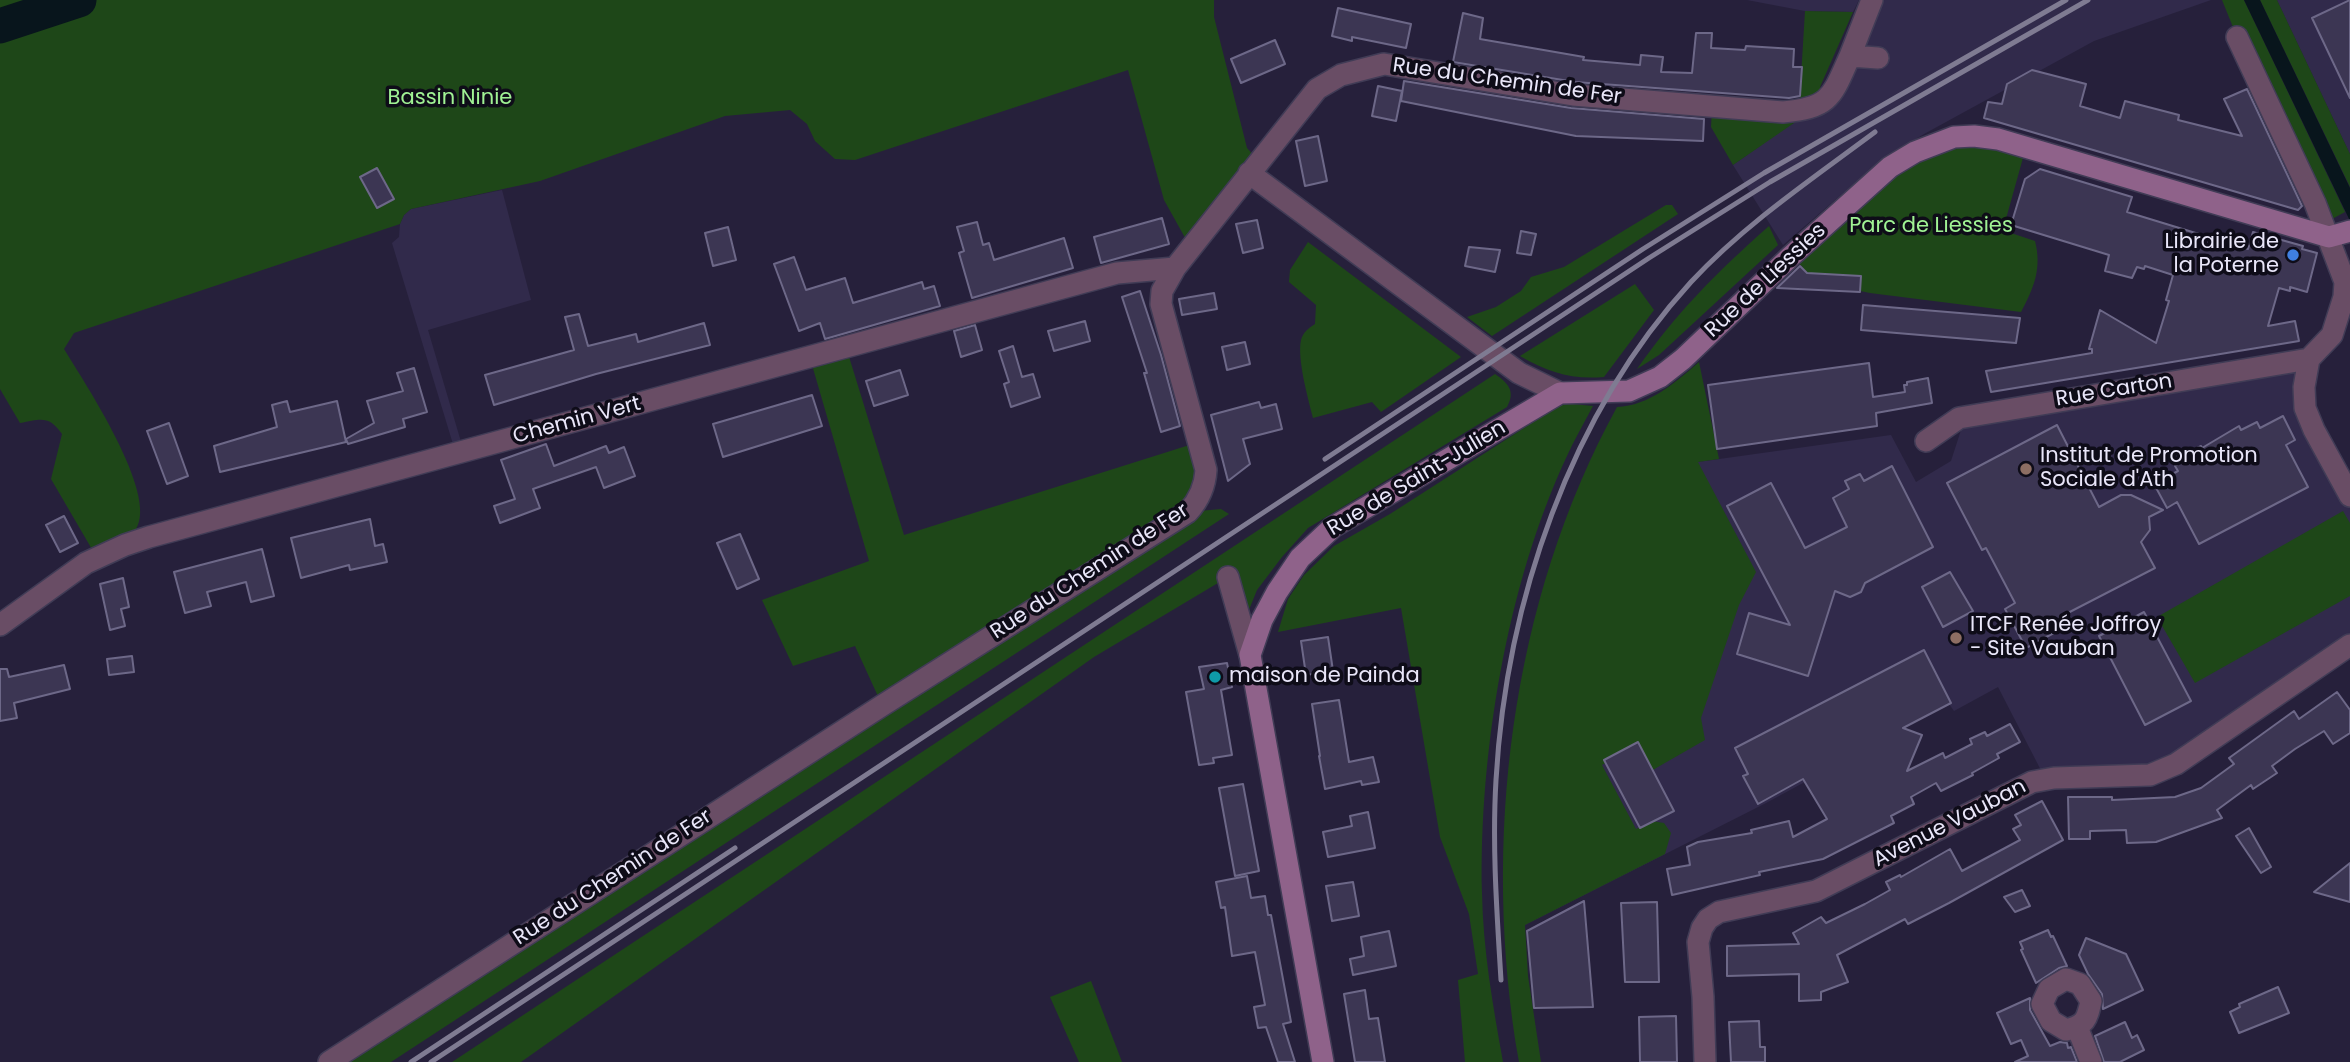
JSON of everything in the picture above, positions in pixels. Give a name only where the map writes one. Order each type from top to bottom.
[{"type":"street","name":"Rue du Chemin de Fer","points":[[329,1062],[1188,512],[1195,505],[1203,488],[1206,471],[1161,304],[1162,291],[1175,268],[1317,89],[1340,75],[1384,64],[1573,95],[1712,108],[1783,111],[1815,107],[1834,91],[1872,0]]},
{"type":"street","points":[[2237,37],[2315,203],[2345,282],[2344,296],[2332,335],[2309,359],[2304,387],[2305,408],[2314,430],[2350,496]]},
{"type":"street","points":[[1850,56],[1878,58]]},
{"type":"street","name":"Rue de Liessies","points":[[1249,173],[1518,373],[1560,393],[1629,391],[1660,377],[1683,359],[1890,167],[1914,152],[1954,137],[1998,139],[2329,237]]},
{"type":"street","points":[[2329,237],[2350,231]]},
{"type":"street","name":"Chemin Vert","points":[[0,625],[86,563],[149,537],[1117,273],[1175,268]]},
{"type":"street","name":"Rue Carton","points":[[1926,441],[1959,418],[2309,359]]},
{"type":"street","name":"Rue de Saint-Julien","points":[[1250,655],[1262,620],[1277,592],[1300,558],[1333,527],[1560,393]]},
{"type":"street","name":"Rue de Saint-Julien","points":[[1228,577],[1250,655],[1323,1062]]},
{"type":"street","name":"Avenue Vauban","points":[[1705,1062],[1698,942],[1708,919],[1719,912],[1816,891],[2032,782],[2054,778],[2150,775],[2159,772],[2176,764],[2350,645]]},
{"type":"street","points":[[2077,1027],[2091,1062]]},
{"type":"shaded area","points":[[1747,0],[1859,0],[1853,12],[1805,11]]},
{"type":"shaded area","points":[[1882,0],[2211,0],[2094,41],[1924,134],[1879,162],[1783,245],[1733,165],[1815,107]]},
{"type":"shaded area","points":[[2244,0],[2260,0],[2350,188],[2350,221]]},
{"type":"shaded area","points":[[2277,0],[2350,0],[2350,154]]},
{"type":"shaded area","points":[[502,190],[531,300],[428,330],[464,452],[456,454],[392,243],[399,237],[404,215],[411,209]]},
{"type":"shaded area","name":"ITCF Renée Joffroy - Site Vauban","points":[[2309,359],[2304,387],[2350,496],[2350,645],[2176,764],[2046,780],[1998,687],[1954,711],[1949,704],[1766,803],[1525,925],[1698,462],[1891,435],[1916,482],[1951,461],[1962,427]]},
{"type":"green space","name":"Bassin Ninie","points":[[0,0],[1214,0],[1214,17],[1247,148],[1259,161],[1188,243],[1164,200],[1128,70],[855,160],[835,159],[815,141],[807,124],[790,110],[725,116],[540,181],[411,209],[400,224],[74,333],[64,349],[102,411],[129,465],[140,513],[133,532],[93,551],[51,479],[62,434],[49,421],[20,423],[0,389]]},
{"type":"green space","points":[[2222,0],[2244,0],[2345,212],[2332,219],[2237,37]]},
{"type":"green space","points":[[2260,0],[2277,0],[2350,154],[2350,187]]},
{"type":"green space","points":[[1805,11],[1853,12],[1820,87],[1826,101],[1733,165],[1711,127],[1712,108],[1799,110]]},
{"type":"green space","name":"Parc de Liessies","points":[[1931,144],[2026,147],[2004,226],[2008,232],[2035,241],[2037,251],[2036,278],[2021,312],[1870,293],[1793,277],[1803,267],[1790,257]]},
{"type":"green space","points":[[1666,205],[1672,205],[1678,214],[1492,336],[1467,317],[1496,307],[1521,291],[1531,277],[1564,267]]},
{"type":"green space","points":[[1769,226],[1778,245],[1659,355],[1637,369],[1699,293]]},
{"type":"green space","points":[[1308,242],[1461,357],[1381,412],[1372,402],[1313,418],[1300,348],[1303,335],[1315,324],[1316,305],[1289,282],[1290,270]]},
{"type":"green space","points":[[1635,284],[1654,310],[1604,377],[1560,374],[1520,356]]},
{"type":"green space","points":[[846,347],[904,535],[1199,442],[1204,462],[1189,512],[1221,509],[1229,514],[391,1062],[329,1062],[882,705],[855,646],[793,666],[762,600],[869,561],[810,358]]},
{"type":"green space","points":[[1699,362],[1719,459],[1698,462],[1756,572],[1739,605],[1701,718],[1705,740],[1651,771],[1637,746],[1602,765],[1636,829],[1652,821],[1664,823],[1671,833],[1665,854],[1525,925],[1528,976],[1541,1062],[1519,1062],[1508,979],[1503,895],[1505,810],[1514,726],[1529,642],[1551,561],[1581,482],[1617,407],[1629,406],[1651,398]]},
{"type":"green space","points":[[1495,374],[1511,392],[1507,407],[1308,528],[1257,590],[1242,627],[1228,577],[1094,657],[521,1062],[452,1062]]},
{"type":"green space","points":[[1563,403],[1593,406],[1545,507],[1528,560],[1501,671],[1486,784],[1482,839],[1484,936],[1503,1062],[1465,1062],[1458,980],[1478,974],[1469,914],[1440,837],[1401,608],[1278,632],[1288,599],[1304,575],[1334,546],[1390,514]]},
{"type":"green space","points":[[2343,511],[2350,523],[2350,596],[2195,683],[2157,617]]},
{"type":"green space","points":[[1091,981],[1122,1062],[1079,1062],[1050,997]]},
{"type":"building","points":[[2350,0],[2350,98],[2312,18]]},
{"type":"building","points":[[1338,8],[1411,24],[1406,48],[1352,37],[1352,41],[1332,36]]},
{"type":"building","points":[[1463,13],[1483,18],[1480,39],[1584,57],[1583,60],[1640,65],[1641,55],[1663,57],[1661,72],[1692,73],[1696,33],[1712,33],[1711,48],[1745,50],[1746,46],[1794,49],[1793,67],[1802,67],[1800,96],[1789,98],[1575,82],[1453,62]]},
{"type":"building","points":[[1275,40],[1285,64],[1241,83],[1231,59]]},
{"type":"building","points":[[2032,70],[2086,84],[2080,106],[2120,118],[2125,101],[2179,115],[2178,120],[2242,136],[2224,99],[2247,89],[2302,206],[2298,210],[1984,118],[1988,102],[2002,104],[2007,84]]},
{"type":"building","points":[[1404,81],[1571,108],[1704,119],[1703,141],[1576,136],[1401,101]]},
{"type":"building","points":[[1378,86],[1402,91],[1396,121],[1372,116]]},
{"type":"building","points":[[1318,136],[1327,181],[1305,186],[1296,141]]},
{"type":"building","points":[[377,168],[394,199],[377,208],[360,177]]},
{"type":"building","points":[[2040,169],[2132,197],[2127,212],[2248,249],[2253,232],[2303,246],[2302,249],[2317,253],[2307,292],[2290,287],[2290,291],[2279,288],[2268,326],[2295,321],[2299,341],[1991,392],[1986,371],[2092,353],[2092,349],[2089,349],[2100,310],[2156,343],[2169,301],[2166,300],[2173,275],[2145,266],[2144,269],[2137,267],[2132,278],[2105,271],[2109,255],[2011,225],[2025,179]]},
{"type":"building","points":[[1162,218],[1169,244],[1101,263],[1094,237]]},
{"type":"building","points":[[1257,220],[1263,248],[1243,253],[1236,224]]},
{"type":"building","points":[[977,222],[983,245],[989,243],[994,260],[1064,238],[1073,268],[972,298],[959,253],[964,251],[957,227]]},
{"type":"building","points":[[728,227],[736,260],[713,266],[705,233]]},
{"type":"building","points":[[1521,231],[1536,234],[1531,255],[1517,253]]},
{"type":"building","points":[[1469,247],[1500,250],[1495,272],[1465,266]]},
{"type":"building","points":[[794,257],[806,290],[845,278],[853,303],[922,282],[924,289],[934,286],[940,306],[825,339],[820,323],[799,331],[774,264]]},
{"type":"building","points":[[1800,266],[1807,273],[1861,276],[1860,292],[1777,288]]},
{"type":"building","points":[[1140,291],[1180,426],[1161,432],[1144,373],[1147,373],[1122,297]]},
{"type":"building","points":[[1214,293],[1217,309],[1182,315],[1179,299]]},
{"type":"building","points":[[1863,305],[2020,318],[2016,343],[1861,330]]},
{"type":"building","points":[[579,314],[588,346],[636,334],[638,342],[704,323],[710,345],[596,374],[494,405],[485,375],[574,350],[565,317]]},
{"type":"building","points":[[1085,321],[1090,341],[1054,351],[1048,331]]},
{"type":"building","points":[[975,325],[982,350],[961,357],[954,331]]},
{"type":"building","points":[[1245,342],[1250,364],[1227,370],[1222,347]]},
{"type":"building","points":[[1013,346],[1022,377],[1033,374],[1040,397],[1011,407],[1004,384],[1009,382],[999,351]]},
{"type":"building","points":[[1869,363],[1873,397],[1905,392],[1904,385],[1907,385],[1907,382],[1928,378],[1932,403],[1876,413],[1877,426],[1717,449],[1708,385]]},
{"type":"building","points":[[414,368],[427,412],[403,419],[405,427],[348,444],[346,439],[374,423],[367,401],[403,391],[397,373]]},
{"type":"building","points":[[900,370],[908,395],[874,406],[866,381]]},
{"type":"building","points":[[812,395],[822,426],[723,457],[713,424]]},
{"type":"building","points":[[287,401],[290,412],[337,401],[346,442],[220,472],[214,446],[277,427],[272,405]]},
{"type":"building","points":[[1259,402],[1261,408],[1276,404],[1282,429],[1243,439],[1250,464],[1228,481],[1211,415]]},
{"type":"building","points":[[2283,416],[2295,440],[2286,445],[2308,487],[2199,544],[2177,502],[2167,508],[2154,484],[2178,471],[2175,466],[2189,457],[2187,453],[2201,446],[2202,448],[2239,426],[2241,430],[2257,422],[2260,428]]},
{"type":"building","points":[[169,423],[188,476],[167,484],[147,431]]},
{"type":"building","points":[[2057,425],[2099,507],[2121,495],[2131,495],[2163,510],[2149,517],[2150,530],[2141,542],[2155,568],[2060,617],[2065,627],[2026,648],[2005,609],[2015,603],[1986,548],[1982,550],[1947,483]]},
{"type":"building","points":[[546,444],[554,466],[606,446],[609,453],[624,447],[635,476],[604,488],[596,467],[533,489],[540,508],[500,523],[494,506],[515,499],[501,460]]},
{"type":"building","points":[[1892,466],[1933,547],[1865,583],[1861,592],[1850,597],[1835,591],[1808,676],[1737,654],[1749,613],[1790,625],[1727,506],[1771,483],[1805,548],[1847,527],[1833,498],[1849,489],[1845,481],[1860,474],[1864,481]]},
{"type":"building","points":[[64,516],[78,543],[60,552],[46,525]]},
{"type":"building","points":[[370,519],[375,546],[383,544],[387,562],[350,570],[349,565],[301,578],[291,538]]},
{"type":"building","points":[[740,534],[759,579],[737,589],[717,543]]},
{"type":"building","points":[[262,549],[274,596],[251,602],[246,582],[207,592],[211,606],[185,613],[174,572]]},
{"type":"building","points":[[1950,572],[1973,611],[1943,627],[1922,587]]},
{"type":"building","points":[[123,578],[129,607],[121,609],[125,626],[110,630],[100,584]]},
{"type":"building","points":[[2144,612],[2191,701],[2145,725],[2099,636]]},
{"type":"building","points":[[1328,637],[1333,671],[1306,675],[1301,641]]},
{"type":"building","points":[[1924,650],[1951,703],[1903,728],[1922,735],[1907,771],[1943,753],[1945,758],[1972,744],[1970,739],[1985,732],[1987,736],[2010,724],[2020,742],[1997,754],[1999,758],[1972,773],[1973,775],[1941,791],[1936,783],[1911,797],[1914,804],[1891,816],[1894,823],[1823,859],[1759,872],[1760,875],[1672,895],[1667,869],[1690,865],[1687,847],[1698,842],[1752,833],[1751,830],[1789,821],[1793,837],[1827,819],[1803,779],[1758,804],[1743,776],[1748,774],[1735,748]]},
{"type":"building","points":[[132,656],[134,672],[109,675],[107,659]]},
{"type":"building","points":[[1227,663],[1232,687],[1221,690],[1232,755],[1213,758],[1214,763],[1199,765],[1186,692],[1204,689],[1199,667]]},
{"type":"building","points":[[64,665],[70,689],[14,703],[17,718],[0,721],[0,669],[7,669],[9,677]]},
{"type":"building","points":[[2337,692],[2350,710],[2350,733],[2333,744],[2324,731],[2295,749],[2272,766],[2277,773],[2253,789],[2251,785],[2217,810],[2222,818],[2156,842],[2127,843],[2126,830],[2090,831],[2090,839],[2069,839],[2068,797],[2112,797],[2112,800],[2175,797],[2201,788],[2234,764],[2229,758],[2294,711],[2299,719]]},
{"type":"building","points":[[1339,700],[1349,762],[1373,757],[1379,782],[1362,785],[1361,781],[1325,789],[1312,704]]},
{"type":"building","points":[[1638,742],[1674,811],[1640,828],[1604,760]]},
{"type":"building","points":[[1243,784],[1259,871],[1235,876],[1219,788]]},
{"type":"building","points":[[2042,801],[2063,840],[1908,924],[1905,919],[1837,955],[1848,982],[1821,992],[1821,1000],[1799,1001],[1799,974],[1727,976],[1727,946],[1799,944],[1793,933],[1821,917],[1826,923],[1865,904],[1890,890],[1886,882],[1900,875],[1901,877],[1950,849],[1962,871],[2020,840],[2013,829],[2021,825],[2015,815]]},
{"type":"building","points":[[1368,812],[1375,848],[1328,857],[1323,832],[1352,826],[1350,816]]},
{"type":"building","points":[[2249,828],[2271,867],[2261,873],[2236,836]]},
{"type":"building","points":[[2350,863],[2350,902],[2314,892]]},
{"type":"building","points":[[1247,876],[1251,898],[1265,896],[1268,915],[1271,915],[1291,1022],[1283,1024],[1295,1062],[1278,1062],[1266,1027],[1258,1028],[1254,1007],[1265,1005],[1255,952],[1232,956],[1225,907],[1221,908],[1216,882]]},
{"type":"building","points":[[1353,882],[1359,916],[1332,921],[1326,886]]},
{"type":"building","points":[[2022,890],[2030,906],[2015,912],[2004,897]]},
{"type":"building","points":[[1584,901],[1593,1007],[1534,1008],[1527,931]]},
{"type":"building","points":[[1657,902],[1659,982],[1625,982],[1621,903]]},
{"type":"building","points":[[2048,930],[2067,966],[2036,983],[2020,942]]},
{"type":"building","points":[[1389,931],[1396,966],[1353,975],[1350,959],[1364,956],[1361,937]]},
{"type":"building","points":[[2086,938],[2126,954],[2143,990],[2103,1009],[2102,994],[2079,955]]},
{"type":"building","points":[[2278,987],[2289,1013],[2239,1033],[2230,1012],[2240,1007],[2239,1004]]},
{"type":"building","points":[[1365,990],[1369,1019],[1378,1018],[1385,1062],[1355,1062],[1344,994]]},
{"type":"building","points":[[2030,998],[2030,1010],[2050,1046],[2060,1042],[2067,1043],[2077,1062],[2015,1062],[2028,1056],[2021,1040],[2011,1044],[1997,1013]]},
{"type":"building","points":[[1676,1016],[1677,1062],[1640,1062],[1639,1017]]},
{"type":"building","points":[[1759,1021],[1760,1047],[1765,1047],[1765,1062],[1731,1062],[1729,1022]]},
{"type":"building","points":[[2125,1022],[2132,1038],[2137,1035],[2144,1050],[2120,1062],[2104,1062],[2095,1036]]},
{"type":"waterway","points":[[0,26],[79,0]]},
{"type":"railway","points":[[1325,459],[1643,249],[1764,173],[2066,0]]},
{"type":"railway","points":[[431,1062],[1649,258],[1770,182],[2088,0]]},
{"type":"railway","points":[[1501,980],[1495,830],[1502,713],[1530,579],[1552,514],[1579,451],[1611,391],[1648,334],[1691,282],[1756,221],[1875,132]]},
{"type":"railway","points":[[411,1062],[735,848]]},
{"type":"place","name":"Librairie de la Poterne","points":[[2293,255]]},
{"type":"place","name":"Institut de Promotion Sociale d'Ath","points":[[2026,469]]},
{"type":"place","name":"ITCF Renée Joffroy - Site Vauban","points":[[1956,638]]},
{"type":"place","name":"maison de Painda","points":[[1215,677]]}]
